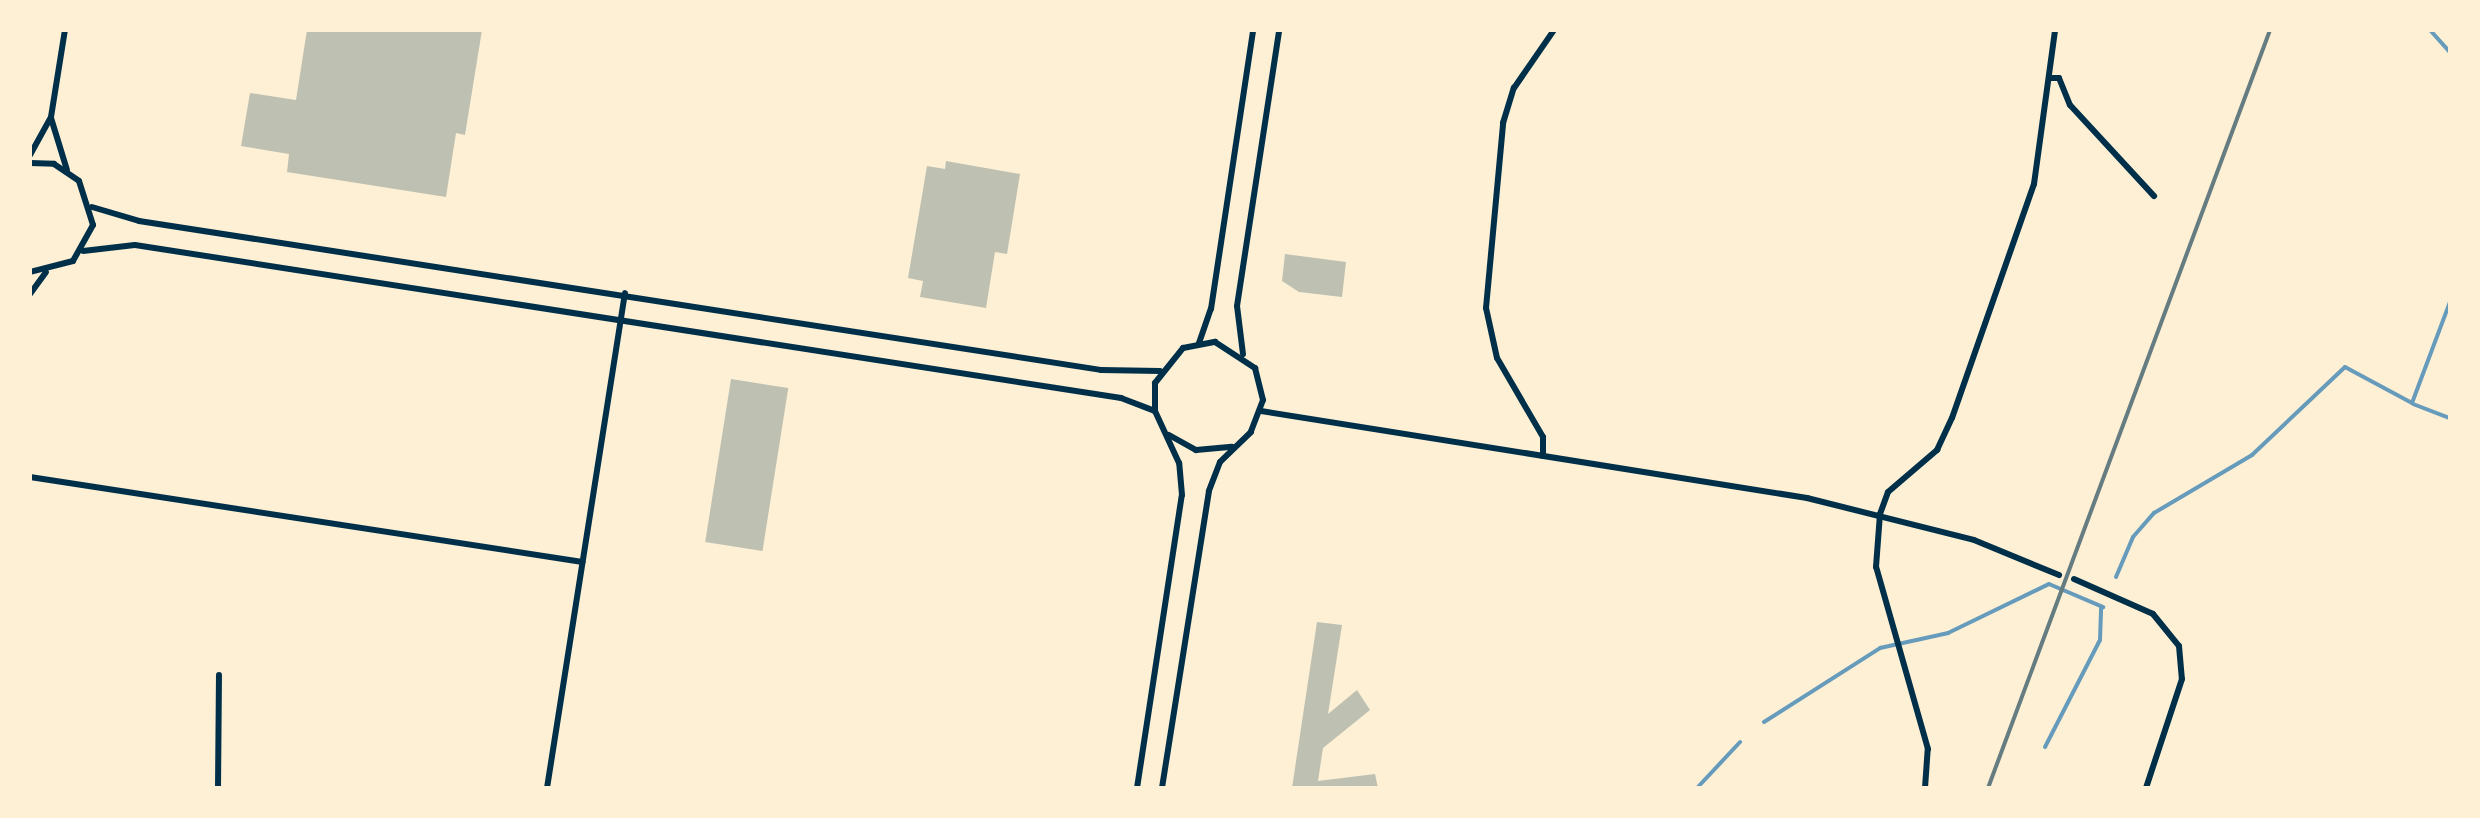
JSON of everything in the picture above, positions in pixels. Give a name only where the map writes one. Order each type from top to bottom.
[{"type":"street","points":[[30,155],[51,117],[65,30]]},
{"type":"street","points":[[51,117],[67,170],[92,207],[139,221],[1101,370],[1160,370],[1199,343],[1210,309],[1254,30]]},
{"type":"street","points":[[1162,788],[1208,491],[1233,446],[1251,432],[1261,411],[1262,384],[1244,355],[1237,306],[1279,30]]},
{"type":"street","points":[[1543,456],[1543,437],[1487,332],[1486,308],[1502,123],[1514,88],[1554,30]]},
{"type":"street","points":[[1925,788],[1928,749],[1876,567],[1880,514],[1888,492],[1937,450],[1952,418],[2034,184],[2054,30]]},
{"type":"street","points":[[2050,78],[2059,78],[2070,105],[2154,196]]},
{"type":"street","points":[[30,163],[67,170]]},
{"type":"street","points":[[83,250],[92,207]]},
{"type":"street","points":[[30,294],[46,272],[83,250],[135,244],[1110,396],[1155,410]]},
{"type":"street","points":[[30,272],[46,272]]},
{"type":"street","points":[[548,788],[625,294]]},
{"type":"street","points":[[1199,343],[1244,355]]},
{"type":"street","points":[[1136,788],[1182,495],[1179,464],[1155,410],[1160,370]]},
{"type":"street","points":[[1261,411],[1880,514],[1974,540],[2059,574]]},
{"type":"street","points":[[1164,430],[1196,450],[1233,446]]},
{"type":"street","points":[[30,477],[583,562]]},
{"type":"street","points":[[2074,579],[2153,614],[2179,646],[2182,679],[2146,788]]},
{"type":"street","points":[[218,788],[219,676]]},
{"type":"building","points":[[307,30],[482,30],[465,135],[456,133],[446,197],[287,172],[289,154],[241,146],[250,93],[296,100]]},
{"type":"building","points":[[946,161],[1020,174],[1007,254],[995,252],[986,308],[920,297],[923,281],[908,278],[927,166],[945,169]]},
{"type":"building","points":[[1285,254],[1346,262],[1342,297],[1299,292],[1282,281]]},
{"type":"building","points":[[731,379],[788,388],[762,551],[705,542]]},
{"type":"building","points":[[1317,622],[1342,625],[1328,714],[1357,690],[1370,710],[1323,748],[1318,781],[1375,774],[1378,788],[1292,788]]},
{"type":"waterway","points":[[2430,30],[2450,52]]},
{"type":"waterway","points":[[2116,577],[2133,537],[2154,513],[2252,455],[2345,367],[2412,403],[2450,302]]},
{"type":"waterway","points":[[2413,404],[2450,418]]},
{"type":"waterway","points":[[1764,722],[1880,648],[1948,633],[2049,584],[2103,607]]},
{"type":"waterway","points":[[2045,747],[2100,640],[2101,608]]},
{"type":"waterway","points":[[1697,788],[1740,742]]},
{"type":"railway","points":[[1988,788],[2270,30]]}]
